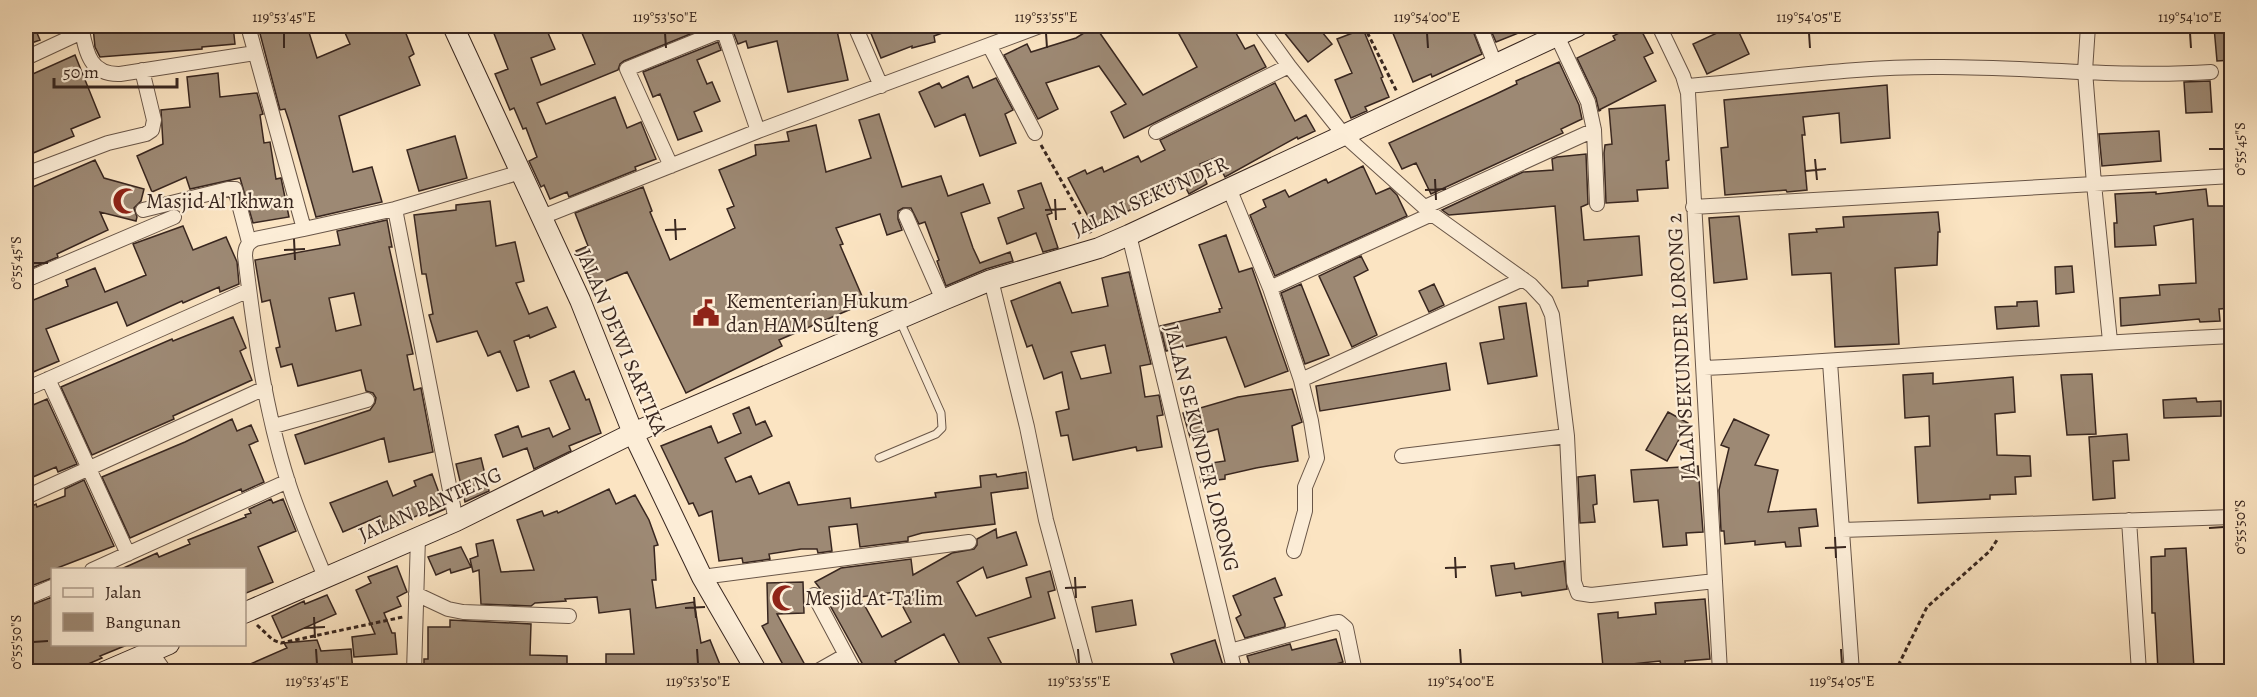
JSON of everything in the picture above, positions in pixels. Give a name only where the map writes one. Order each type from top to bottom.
[{"type":"street","points":[[248,26],[304,229]]},
{"type":"street","name":"JALAN DEWI SARTIKA","points":[[453,26],[580,300],[633,433],[702,577],[757,672]]},
{"type":"street","points":[[855,26],[881,86]]},
{"type":"street","points":[[542,218],[758,131],[1040,26]]},
{"type":"street","points":[[1260,26],[1344,135],[1428,211],[1542,295],[1552,315],[1567,436],[1576,591],[1584,596],[1715,581]]},
{"type":"street","points":[[1480,26],[1495,64]]},
{"type":"street","name":"JALAN SEKUNDER","points":[[633,433],[991,280],[1099,248],[1578,26]]},
{"type":"street","name":"JALAN SEKUNDER LORONG 2","points":[[1659,26],[1687,86],[1720,672]]},
{"type":"street","points":[[2088,26],[2085,71],[2110,341]]},
{"type":"street","points":[[26,58],[82,28],[92,64],[100,71],[111,74],[255,53]]},
{"type":"street","points":[[671,166],[627,69],[722,28],[758,131]]},
{"type":"street","points":[[1557,36],[1588,102],[1594,130],[1597,204]]},
{"type":"street","points":[[989,45],[1035,133]]},
{"type":"street","points":[[1156,132],[1289,66]]},
{"type":"street","points":[[1687,86],[1885,68],[1942,67],[2157,75],[2211,72]]},
{"type":"street","points":[[26,174],[87,150],[146,134],[152,130],[154,120],[142,70]]},
{"type":"street","points":[[1270,288],[1594,130]]},
{"type":"street","points":[[249,242],[395,209],[521,172]]},
{"type":"street","points":[[1693,207],[2232,176]]},
{"type":"street","points":[[1229,188],[1270,288],[1301,380],[1311,421],[1317,458],[1305,487],[1305,511],[1294,551]]},
{"type":"street","points":[[143,210],[235,189],[249,242],[245,251],[249,290],[265,388],[288,482],[325,577]]},
{"type":"street","points":[[395,209],[456,521]]},
{"type":"street","points":[[906,216],[943,300]]},
{"type":"street","points":[[26,280],[174,217]]},
{"type":"street","name":"JALAN SEKUNDER LORONG","points":[[1129,235],[1235,672]]},
{"type":"street","points":[[1301,380],[1523,279]]},
{"type":"street","points":[[991,280],[1027,427],[1046,520],[1087,672]]},
{"type":"street","points":[[26,389],[249,290]]},
{"type":"street","points":[[1704,368],[1830,362],[2110,341],[2232,336]]},
{"type":"street","points":[[1830,362],[1852,672]]},
{"type":"street","points":[[48,379],[128,554]]},
{"type":"street","points":[[26,497],[265,388]]},
{"type":"street","points":[[274,426],[368,399]]},
{"type":"street","name":"JALAN BANTENG","points":[[248,617],[325,577],[456,521],[633,433]]},
{"type":"street","points":[[1402,456],[1567,436]]},
{"type":"street","points":[[96,568],[288,482]]},
{"type":"street","points":[[1842,530],[2232,518]]},
{"type":"street","points":[[2129,520],[2139,672]]},
{"type":"street","points":[[414,672],[418,537]]},
{"type":"street","points":[[702,577],[969,542]]},
{"type":"street","points":[[26,598],[51,587]]},
{"type":"street","points":[[416,594],[448,609],[464,612],[569,616]]},
{"type":"street","points":[[814,595],[855,672]]},
{"type":"street","points":[[1230,651],[1339,622],[1346,628],[1355,672]]},
{"type":"street","points":[[104,672],[160,648],[165,672]]},
{"type":"street","points":[[816,672],[846,655]]},
{"type":"lane","points":[[879,458],[936,434],[942,428],[941,413],[899,319]]},
{"type":"path","points":[[1364,26],[1404,106]]},
{"type":"path","points":[[1035,133],[1099,248]]},
{"type":"path","points":[[1894,672],[1927,608],[1990,551],[2007,524]]},
{"type":"path","points":[[248,617],[278,643],[416,614]]},
{"type":"building","points":[[26,26],[34,26],[40,40],[26,45]]},
{"type":"building","points":[[233,26],[235,44],[202,47],[202,49],[100,57],[95,47],[93,27]]},
{"type":"building","points":[[258,26],[307,26],[317,58],[350,44],[342,26],[403,26],[414,54],[409,57],[420,85],[339,116],[353,172],[372,167],[382,202],[316,217],[285,109],[280,110]]},
{"type":"building","points":[[491,26],[545,26],[555,49],[531,58],[541,85],[595,64],[579,26],[710,26],[624,61],[618,70],[537,103],[546,124],[615,97],[627,128],[641,122],[656,159],[635,167],[636,170],[569,197],[567,192],[550,199],[544,185],[541,187],[529,161],[537,157],[526,128],[523,129],[514,108],[510,110],[495,74],[508,69]]},
{"type":"building","points":[[731,26],[831,26],[833,32],[837,31],[848,80],[788,92],[777,41],[748,48],[746,41],[738,44]]},
{"type":"building","points":[[868,26],[959,27],[934,36],[935,42],[912,48],[912,46],[881,58]]},
{"type":"building","points":[[1095,26],[1143,95],[1197,67],[1179,34],[1196,26],[1232,26],[1245,49],[1254,45],[1266,67],[1124,138],[1111,112],[1126,104],[1099,66],[1046,83],[1058,109],[1038,119],[1004,55],[1027,44],[1031,52],[1076,38]]},
{"type":"building","points":[[1279,26],[1317,26],[1332,44],[1308,62]]},
{"type":"building","points":[[1390,26],[1471,26],[1482,54],[1432,77],[1431,74],[1413,82]]},
{"type":"building","points":[[1489,26],[1536,26],[1496,42]]},
{"type":"building","points":[[1633,26],[1639,26],[1653,53],[1644,57],[1656,81],[1599,111],[1596,98],[1577,58],[1615,40],[1613,36]]},
{"type":"building","points":[[1736,26],[1749,54],[1707,74],[1693,44]]},
{"type":"building","points":[[2232,26],[2232,60],[2217,61],[2214,27]]},
{"type":"building","points":[[1363,29],[1389,97],[1365,107],[1367,111],[1351,118],[1335,80],[1352,73],[1337,39]]},
{"type":"building","points":[[718,42],[721,50],[697,60],[707,84],[712,82],[720,101],[694,112],[702,131],[678,140],[660,94],[653,97],[643,72]]},
{"type":"building","points":[[75,55],[100,117],[71,129],[74,136],[26,156],[26,77]]},
{"type":"building","points":[[1559,62],[1579,105],[1582,119],[1561,129],[1563,133],[1431,194],[1416,163],[1402,169],[1389,143],[1494,95],[1517,84],[1516,81]]},
{"type":"building","points":[[218,73],[220,97],[257,93],[263,114],[260,115],[264,143],[270,142],[276,179],[281,178],[289,217],[253,223],[240,178],[190,189],[186,177],[152,192],[137,156],[163,144],[161,110],[190,107],[187,77]]},
{"type":"building","points":[[968,76],[973,88],[996,78],[1013,110],[1005,114],[1016,143],[980,156],[965,114],[935,127],[919,92],[939,83],[942,88]]},
{"type":"building","points":[[2210,81],[2212,112],[2186,113],[2184,82]]},
{"type":"building","points":[[1275,83],[1295,121],[1306,115],[1315,131],[1298,139],[1297,137],[1225,177],[1215,158],[1200,164],[1207,184],[1189,194],[1181,179],[1140,201],[1142,205],[1093,226],[1068,178],[1085,170],[1087,174],[1102,167],[1104,172],[1138,156],[1141,162],[1165,150],[1160,140]]},
{"type":"building","points":[[1887,85],[1890,138],[1841,143],[1839,113],[1803,117],[1805,135],[1802,135],[1807,190],[1725,195],[1721,148],[1728,147],[1724,100]]},
{"type":"building","points":[[1665,105],[1669,160],[1666,161],[1668,188],[1637,190],[1638,201],[1606,203],[1604,153],[1605,145],[1612,144],[1609,109]]},
{"type":"building","points":[[879,114],[902,187],[941,176],[948,196],[983,184],[990,203],[961,213],[973,248],[980,263],[1010,252],[1013,261],[986,269],[946,286],[925,222],[919,224],[911,208],[898,211],[902,230],[887,235],[880,214],[836,228],[843,244],[840,245],[865,303],[779,340],[782,346],[686,393],[627,272],[594,286],[589,274],[586,275],[576,251],[588,246],[575,213],[643,187],[652,211],[650,212],[670,260],[735,228],[727,209],[734,206],[719,170],[756,155],[755,145],[789,141],[787,132],[816,125],[826,172],[871,158],[859,120]]},
{"type":"building","points":[[2159,131],[2161,161],[2102,166],[2099,134]]},
{"type":"building","points":[[455,136],[467,178],[419,191],[407,150]]},
{"type":"building","points":[[1586,154],[1588,204],[1581,207],[1584,240],[1639,236],[1642,275],[1588,281],[1588,286],[1562,288],[1555,206],[1449,215],[1442,210],[1523,172],[1553,170],[1552,159],[1557,157]]},
{"type":"building","points":[[95,160],[104,178],[144,189],[141,201],[134,208],[136,221],[100,212],[108,230],[57,254],[58,257],[32,268],[31,265],[26,267],[26,190]]},
{"type":"building","points":[[1363,166],[1376,194],[1390,188],[1397,195],[1407,216],[1275,276],[1250,215],[1266,207],[1263,200],[1285,190],[1289,197],[1326,179],[1328,183]]},
{"type":"building","points":[[1041,183],[1052,213],[1047,215],[1058,248],[1043,252],[1036,233],[1007,244],[998,218],[1024,208],[1018,191]]},
{"type":"building","points":[[2206,189],[2208,206],[2232,206],[2232,308],[2219,309],[2220,321],[2200,322],[2199,319],[2121,326],[2120,298],[2160,295],[2159,285],[2196,283],[2193,219],[2154,226],[2156,245],[2115,247],[2114,223],[2117,223],[2115,194],[2156,192],[2156,194]]},
{"type":"building","points":[[490,201],[496,246],[515,242],[524,281],[516,283],[529,314],[547,307],[556,327],[530,338],[529,335],[514,341],[529,387],[517,391],[500,351],[488,356],[477,331],[437,342],[429,315],[433,314],[426,274],[422,274],[414,215],[456,210],[456,205]]},
{"type":"building","points":[[1938,212],[1940,232],[1938,232],[1937,265],[1895,268],[1899,344],[1835,347],[1831,273],[1792,275],[1789,234],[1844,227],[1843,217]]},
{"type":"building","points":[[1739,216],[1747,279],[1714,283],[1709,218]]},
{"type":"building","points":[[387,220],[392,247],[389,247],[413,354],[407,355],[414,390],[421,388],[433,452],[389,462],[384,438],[305,464],[295,435],[370,410],[376,398],[373,393],[366,391],[361,370],[298,386],[292,364],[281,367],[276,348],[280,347],[270,300],[262,302],[255,260],[340,245],[337,231]],"holes":[[[354,293],[361,325],[336,331],[329,298]]]},
{"type":"building","points":[[183,226],[193,250],[226,237],[237,262],[239,284],[220,292],[219,287],[127,326],[117,302],[46,329],[59,361],[26,375],[26,303],[68,286],[66,280],[95,268],[105,292],[146,275],[133,244]]},
{"type":"building","points":[[1226,235],[1239,272],[1252,268],[1288,371],[1245,387],[1226,337],[1166,351],[1160,326],[1220,312],[1219,309],[1222,308],[1199,245]]},
{"type":"building","points":[[1361,256],[1368,270],[1354,277],[1377,335],[1352,347],[1319,276]]},
{"type":"building","points":[[2072,266],[2074,292],[2056,294],[2055,267]]},
{"type":"building","points":[[1129,272],[1151,364],[1140,366],[1145,397],[1159,395],[1163,415],[1157,416],[1162,447],[1137,451],[1136,447],[1073,460],[1068,435],[1061,436],[1056,412],[1069,409],[1062,372],[1044,379],[1032,345],[1027,347],[1011,301],[1060,282],[1072,313],[1108,306],[1102,278]],"holes":[[[1105,345],[1111,373],[1081,379],[1071,352]]]},
{"type":"building","points":[[1301,284],[1329,355],[1305,364],[1281,293]]},
{"type":"building","points":[[1434,284],[1444,305],[1429,312],[1419,291]]},
{"type":"building","points":[[2037,301],[2039,326],[1997,329],[1995,307],[2017,306],[2017,302]]},
{"type":"building","points":[[1526,303],[1537,376],[1488,384],[1480,343],[1504,339],[1499,307]]},
{"type":"building","points":[[233,317],[246,348],[240,351],[252,380],[173,416],[174,419],[92,455],[61,387],[172,339],[173,341]]},
{"type":"building","points":[[1446,363],[1450,390],[1320,411],[1316,386]]},
{"type":"building","points":[[574,371],[586,400],[589,399],[601,433],[569,446],[571,451],[534,469],[527,448],[503,457],[495,435],[518,426],[522,437],[549,428],[553,437],[570,429],[550,381]]},
{"type":"building","points":[[1933,373],[1933,384],[2013,377],[2015,412],[1995,414],[1997,455],[2030,456],[2031,476],[2015,477],[2016,494],[1990,495],[1990,499],[1918,503],[1915,447],[1930,446],[1929,416],[1905,418],[1903,375]]},
{"type":"building","points":[[2092,374],[2096,434],[2067,435],[2061,375]]},
{"type":"building","points":[[1292,389],[1302,422],[1292,426],[1298,461],[1225,475],[1225,479],[1201,482],[1199,465],[1225,461],[1218,429],[1190,437],[1183,413],[1238,397]]},
{"type":"building","points":[[2196,398],[2197,402],[2221,401],[2221,416],[2164,418],[2163,400]]},
{"type":"building","points":[[47,399],[77,464],[58,472],[56,467],[26,480],[26,408]]},
{"type":"building","points":[[749,407],[756,425],[765,421],[772,436],[725,458],[736,482],[751,476],[759,494],[789,482],[798,505],[850,498],[851,508],[936,497],[935,493],[981,487],[980,476],[996,474],[997,477],[1026,472],[1028,488],[991,493],[995,524],[922,533],[908,537],[908,541],[860,547],[857,524],[829,527],[832,551],[818,553],[817,549],[801,549],[769,554],[770,559],[743,563],[742,558],[719,561],[712,511],[699,516],[693,503],[689,504],[661,446],[711,426],[718,443],[741,433],[733,414]]},
{"type":"building","points":[[1668,412],[1688,423],[1667,461],[1646,450]]},
{"type":"building","points":[[232,419],[237,431],[251,425],[258,441],[249,445],[264,482],[242,492],[241,489],[130,538],[102,477],[185,442]]},
{"type":"building","points":[[1734,419],[1769,435],[1755,465],[1778,470],[1768,512],[1816,509],[1818,526],[1799,528],[1801,546],[1786,547],[1785,542],[1755,545],[1755,541],[1725,544],[1724,531],[1721,531],[1719,490],[1729,448],[1721,445]]},
{"type":"building","points":[[2127,434],[2129,460],[2113,461],[2115,498],[2093,500],[2089,437]]},
{"type":"building","points":[[481,458],[489,491],[465,502],[456,464]]},
{"type":"building","points":[[1698,466],[1703,532],[1686,533],[1687,545],[1663,547],[1658,500],[1634,502],[1631,470]]},
{"type":"building","points":[[432,474],[445,509],[429,516],[427,511],[386,530],[380,516],[343,532],[330,503],[387,481],[393,496],[416,486],[414,481]]},
{"type":"building","points":[[1595,475],[1597,504],[1593,505],[1595,522],[1580,523],[1578,477]]},
{"type":"building","points":[[84,480],[114,546],[57,568],[51,568],[51,578],[26,588],[26,509],[65,496],[65,489]]},
{"type":"building","points":[[609,489],[616,504],[635,495],[649,520],[658,545],[654,546],[656,580],[652,580],[656,608],[694,602],[701,643],[710,640],[723,672],[606,672],[606,654],[634,654],[630,609],[599,613],[597,597],[535,603],[531,606],[481,604],[479,570],[473,572],[470,559],[478,556],[476,544],[493,540],[501,572],[534,570],[517,520],[542,511],[544,516],[557,511],[558,513]]},
{"type":"building","points":[[271,499],[273,503],[283,499],[296,531],[258,547],[273,582],[246,593],[246,568],[123,568],[157,553],[159,557],[190,544],[188,540],[246,517],[245,515],[251,513],[249,509]]},
{"type":"building","points":[[996,529],[997,538],[1016,532],[1027,565],[987,578],[983,567],[957,582],[976,616],[1031,597],[1026,578],[1050,571],[1055,590],[1048,592],[1055,618],[988,638],[1006,672],[964,672],[944,634],[895,661],[901,672],[867,672],[815,582],[841,568],[911,559],[913,575],[952,553],[974,549],[977,539]],"holes":[[[895,592],[911,622],[882,637],[860,597]]]},
{"type":"building","points":[[461,547],[471,567],[451,573],[450,569],[436,575],[428,557]]},
{"type":"building","points":[[2186,548],[2194,668],[2158,670],[2155,613],[2152,613],[2151,557],[2165,556],[2165,549]]},
{"type":"building","points":[[1564,561],[1567,589],[1522,596],[1521,592],[1496,596],[1491,566],[1514,563],[1515,569]]},
{"type":"building","points":[[397,566],[407,592],[397,597],[401,606],[384,613],[392,633],[395,633],[397,654],[354,657],[352,637],[375,634],[356,590],[371,583],[368,577]]},
{"type":"building","points":[[1275,578],[1282,595],[1274,598],[1285,627],[1245,638],[1236,618],[1241,615],[1233,596]]},
{"type":"building","points":[[803,582],[804,613],[777,614],[805,665],[794,672],[787,672],[762,626],[768,623],[767,583]]},
{"type":"building","points":[[327,595],[336,614],[282,638],[272,616],[304,601],[305,604]]},
{"type":"building","points":[[51,597],[51,646],[125,646],[70,672],[26,672],[26,607]]},
{"type":"building","points":[[1705,599],[1710,659],[1685,661],[1686,672],[1663,672],[1660,661],[1603,667],[1598,614],[1618,612],[1618,618],[1656,614],[1655,603]]},
{"type":"building","points":[[1132,600],[1136,625],[1096,632],[1092,607]]},
{"type":"building","points":[[450,620],[531,624],[530,655],[567,656],[567,672],[424,672],[424,659],[428,659],[428,627],[450,627]]},
{"type":"building","points":[[1336,639],[1343,662],[1322,668],[1323,672],[1252,672],[1247,656],[1290,644],[1292,650]]},
{"type":"building","points":[[317,640],[321,651],[351,649],[353,672],[232,672],[287,648],[284,643]]},
{"type":"building","points":[[1215,640],[1225,672],[1177,672],[1171,654]]},
{"type":"place","name":"Masjid Al Ikhwan","points":[[126,201]]},
{"type":"place","name":"Kementerian Hukum dan HAM Sulteng","points":[[706,313]]},
{"type":"place","name":"Mesjid At-Ta'lim","points":[[785,598]]}]
